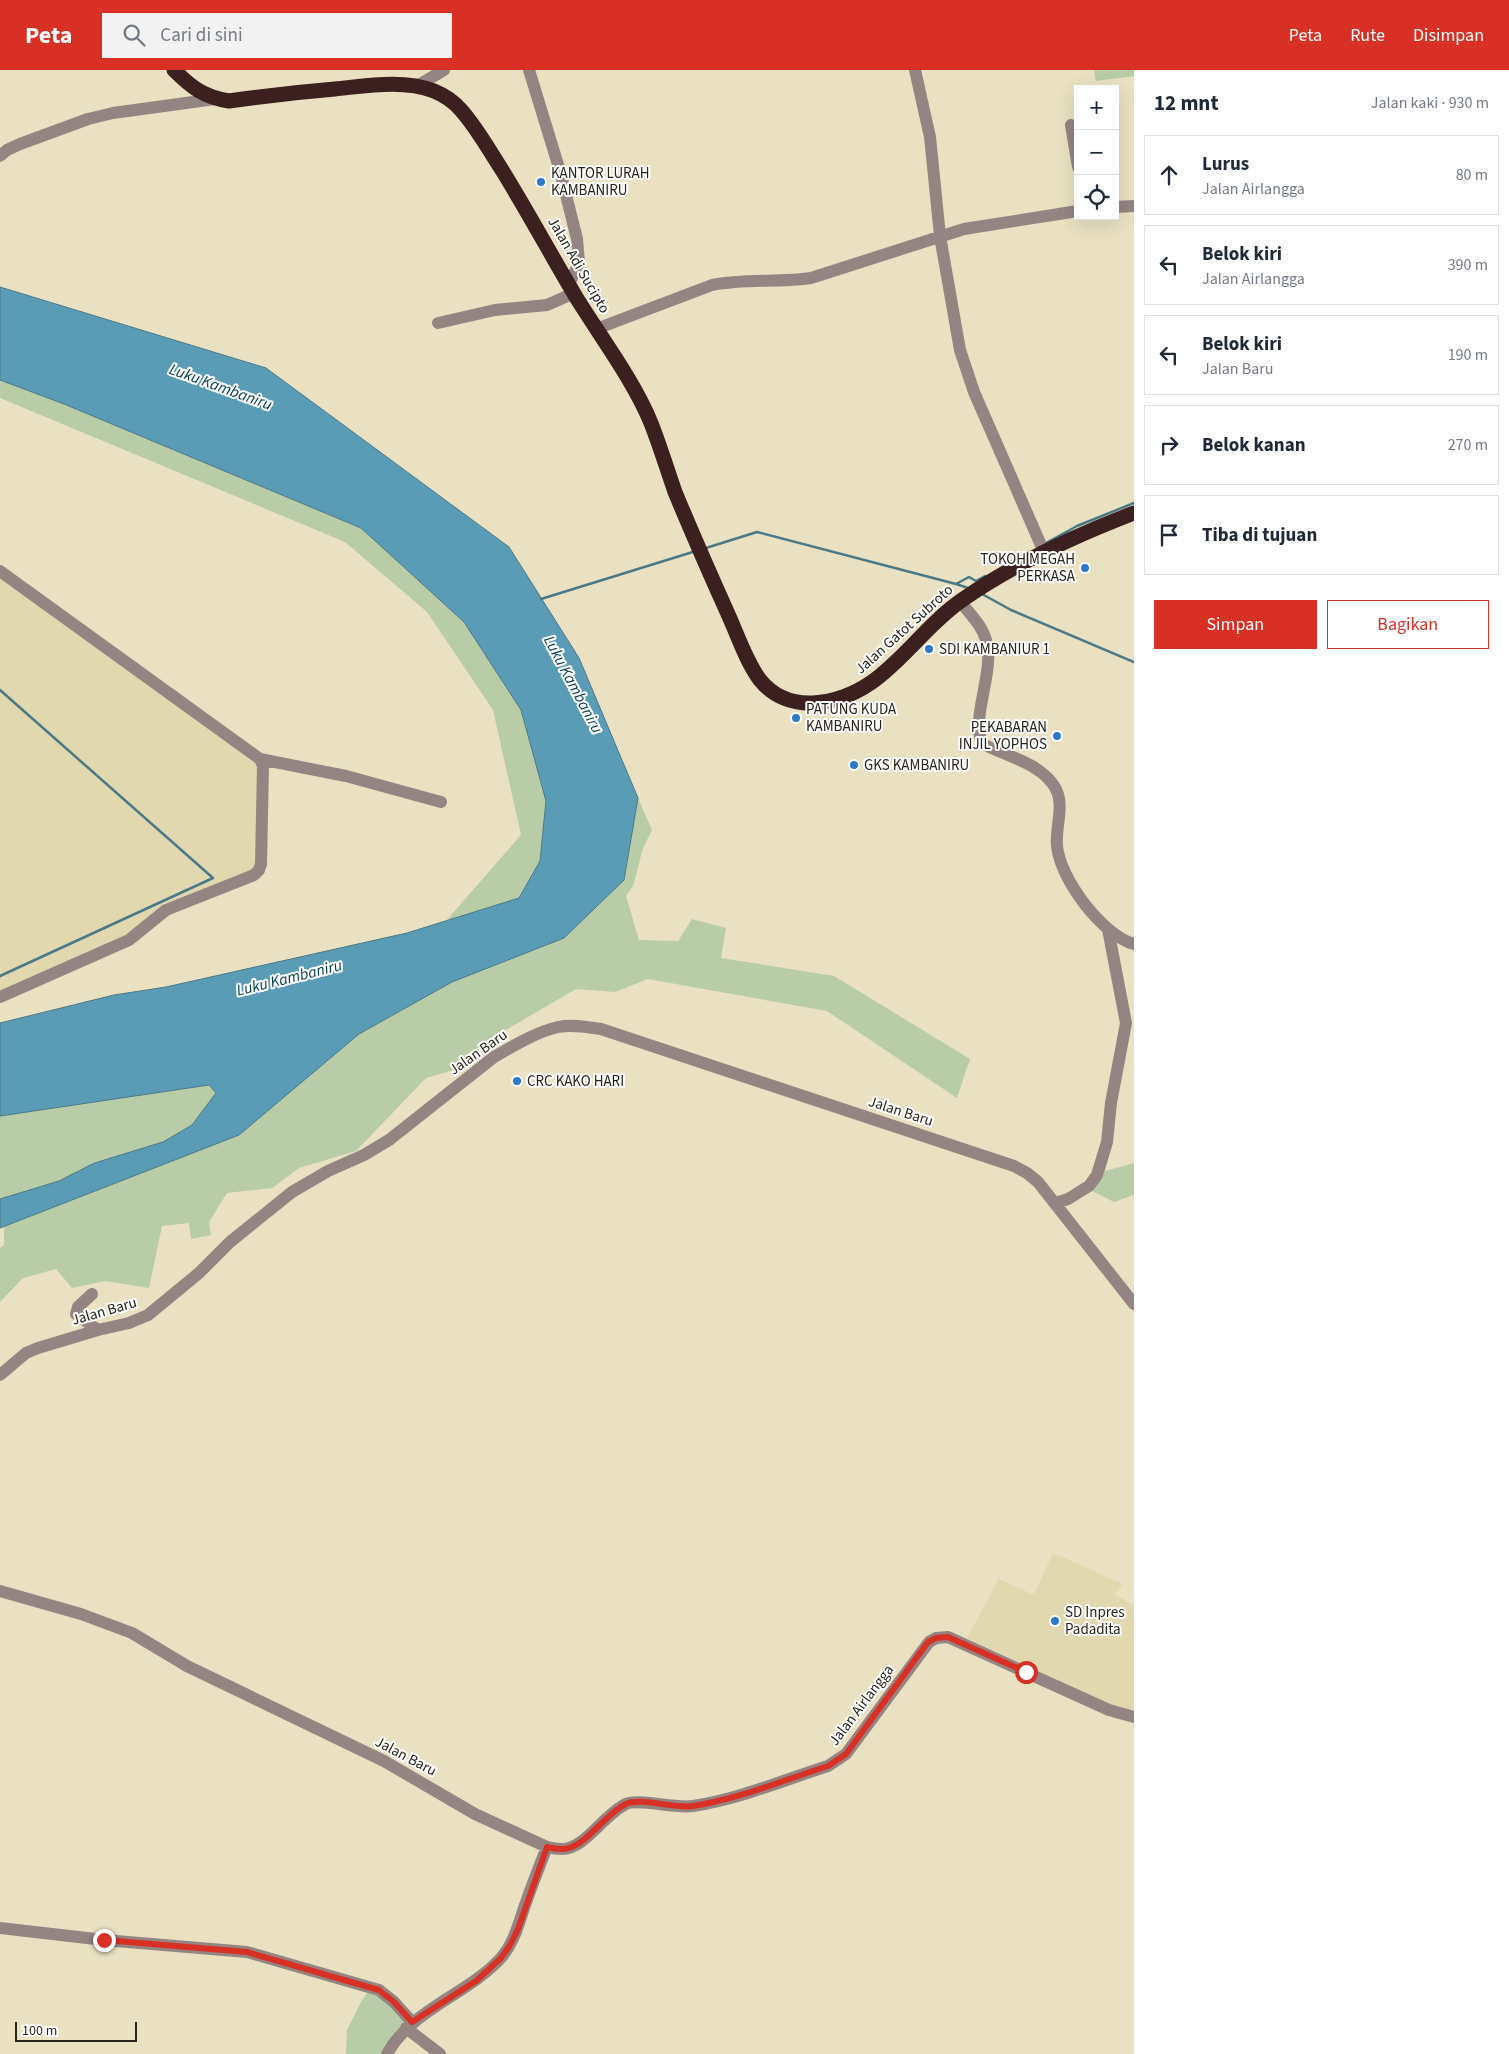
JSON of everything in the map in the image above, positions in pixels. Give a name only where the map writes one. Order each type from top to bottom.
[{"type":"highway","name":"Jalan Adi Sucipto","points":[[174,70],[201,94],[215,99],[229,101],[372,85],[417,86],[448,99],[463,112],[484,141],[522,202],[572,289],[637,395],[650,420],[697,545],[756,674],[763,684],[775,694],[799,703]]},
{"type":"highway","name":"Jalan Gatot Subroto","points":[[799,703],[830,701],[849,696],[865,688],[890,668],[933,624],[983,585],[1042,548],[1134,513]]},
{"type":"street","points":[[417,86],[444,70]]},
{"type":"street","points":[[438,323],[495,310],[548,305],[572,289],[579,263],[577,239],[560,171],[529,70]]},
{"type":"street","points":[[915,70],[930,137],[940,236],[964,366],[1042,548]]},
{"type":"street","points":[[0,156],[7,150],[20,144],[88,119],[113,113],[215,99]]},
{"type":"street","points":[[1071,125],[1074,143]]},
{"type":"street","points":[[1119,207],[1134,206]]},
{"type":"street","points":[[596,329],[712,285],[738,280],[791,281],[812,278],[976,226],[1074,212]]},
{"type":"street","points":[[0,571],[260,759],[346,776],[441,802]]},
{"type":"street","points":[[963,599],[986,639],[990,657],[979,721],[980,739],[983,744],[1041,772],[1053,783],[1059,794],[1060,804],[1057,845],[1062,864],[1074,888],[1108,929],[1134,944]]},
{"type":"street","points":[[0,997],[128,940],[166,910],[254,875],[260,870],[262,858],[263,766],[260,759]]},
{"type":"street","points":[[1056,1203],[1068,1199],[1089,1186],[1097,1175],[1107,1142],[1111,1103],[1126,1023],[1108,929]]},
{"type":"street","name":"Jalan Baru","points":[[0,1375],[26,1353],[98,1330],[129,1323],[148,1315],[199,1273],[230,1242],[292,1192],[389,1140],[494,1057],[511,1047],[558,1027],[576,1026],[601,1029],[984,1155],[1027,1173],[1038,1182],[1056,1203],[1134,1304]]},
{"type":"street","points":[[92,1294],[78,1307],[76,1314],[98,1330]]},
{"type":"street","name":"Jalan Baru","points":[[0,1591],[81,1614],[132,1632],[187,1666],[384,1761],[475,1814],[547,1847]]},
{"type":"street","name":"Jalan Airlangga","points":[[547,1847],[563,1850],[579,1844],[605,1819],[627,1804],[634,1802],[674,1807],[705,1804],[828,1766],[846,1754],[928,1642],[936,1638],[948,1637],[1109,1710],[1134,1718]]},
{"type":"street","points":[[387,2054],[409,2025],[476,1981],[501,1958],[518,1929],[547,1847]]},
{"type":"street","points":[[0,1928],[104,1940],[247,1952],[379,1990],[394,2002],[409,2025],[440,2054]]},
{"type":"shaded area","points":[[0,578],[258,761],[260,866],[130,935],[0,994]]},
{"type":"shaded area","name":"SD Inpres Padadita","points":[[1053,1553],[1123,1584],[1114,1594],[1134,1605],[1134,1715],[967,1638],[999,1579],[1034,1595]]},
{"type":"green space","points":[[1094,70],[1134,70],[1134,76],[1096,81]]},
{"type":"green space","points":[[0,380],[64,404],[361,528],[464,622],[521,710],[546,801],[540,861],[519,898],[446,921],[521,835],[493,710],[427,612],[345,542],[0,398]]},
{"type":"green space","points":[[638,798],[652,830],[643,848],[633,886],[626,896],[639,940],[678,941],[692,919],[726,928],[721,958],[834,976],[970,1059],[957,1098],[827,1011],[648,979],[615,992],[576,989],[482,1044],[451,1071],[426,1078],[356,1151],[299,1168],[272,1188],[227,1193],[209,1222],[211,1235],[191,1239],[189,1223],[162,1226],[149,1288],[105,1281],[72,1288],[56,1269],[23,1278],[0,1302],[0,1248],[4,1245],[4,1226],[239,1135],[359,1034],[452,982],[624,880]]},
{"type":"green space","points":[[209,1085],[216,1093],[192,1125],[163,1142],[94,1162],[59,1181],[0,1199],[0,1116]]},
{"type":"green space","points":[[1134,1163],[1134,1195],[1114,1202],[1090,1190],[1101,1172]]},
{"type":"green space","points":[[370,1989],[416,2028],[402,2041],[394,2054],[346,2054],[347,2030]]},
{"type":"water","name":"Luku Kambaniru","points":[[0,287],[266,368],[509,547],[579,658],[638,798],[624,880],[564,938],[452,982],[359,1034],[239,1135],[0,1228],[0,1199],[59,1181],[94,1163],[163,1142],[192,1125],[216,1093],[209,1085],[0,1116],[0,1023],[114,995],[166,987],[407,933],[519,898],[540,861],[546,801],[521,710],[464,622],[361,528],[64,404],[0,380]]},
{"type":"waterway","points":[[1046,543],[1077,526],[1134,503]]},
{"type":"waterway","points":[[706,548],[757,532],[968,588]]},
{"type":"waterway","points":[[541,599],[696,551]]},
{"type":"waterway","points":[[956,584],[969,577],[976,581],[985,576]]},
{"type":"waterway","points":[[982,594],[1011,610],[1134,662]]},
{"type":"waterway","points":[[0,690],[213,878],[0,976]]},
{"type":"place","name":"KANTOR LURAH KAMBANIRU","points":[[541,182]]},
{"type":"place","name":"TOKOH MEGAH PERKASA","points":[[1085,568]]},
{"type":"place","name":"SDI KAMBANIUR 1","points":[[929,649]]},
{"type":"place","name":"PATUNG KUDA KAMBANIRU","points":[[796,718]]},
{"type":"place","name":"PEKABARAN INJIL YOPHOS","points":[[1057,736]]},
{"type":"place","name":"GKS KAMBANIRU","points":[[854,765]]},
{"type":"place","name":"CRC KAKO HARI","points":[[517,1081]]},
{"type":"place","name":"SD Inpres Padadita","points":[[1055,1621]]},
{"type":"route","points":[[104,1940],[247,1952],[379,1990],[394,2002],[412,2022],[476,1981],[501,1958],[518,1929],[547,1847],[563,1850],[579,1844],[605,1819],[627,1804],[634,1802],[674,1807],[705,1804],[828,1766],[846,1754],[878,1709],[894,1691],[928,1642],[936,1638],[948,1637],[1026,1672]]}]
